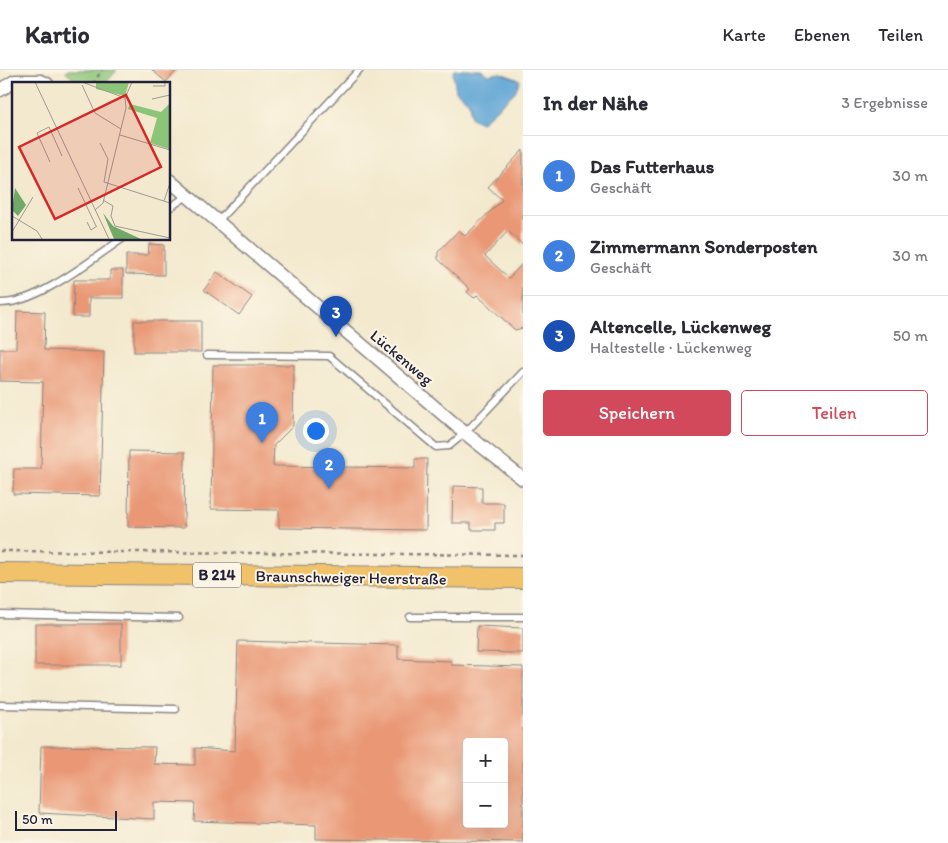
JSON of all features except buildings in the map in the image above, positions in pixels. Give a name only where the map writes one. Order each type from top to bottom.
[{"type":"main road","name":"Braunschweiger Heerstraße","points":[[0,573],[523,578]]},
{"type":"street","points":[[0,90],[13,76],[43,82]]},
{"type":"street","name":"Lückenweg","points":[[170,181],[465,433],[523,479]]},
{"type":"lane","points":[[217,222],[359,70]]},
{"type":"lane","points":[[170,207],[187,196]]},
{"type":"lane","points":[[0,302],[17,301],[30,297],[53,285],[120,240]]},
{"type":"lane","points":[[207,356],[329,356],[436,447],[449,446],[465,433],[523,372]]},
{"type":"lane","points":[[0,614],[179,618]]},
{"type":"lane","points":[[410,617],[523,617]]},
{"type":"lane","points":[[0,705],[176,709]]},
{"type":"path","points":[[94,82],[102,70]]},
{"type":"path","points":[[0,551],[523,555]]},
{"type":"green space","points":[[68,70],[117,70],[107,82],[76,82],[66,72]]},
{"type":"water","points":[[455,70],[481,70],[488,75],[500,73],[520,80],[515,92],[481,123],[471,118],[469,102],[456,91],[453,73]]},
{"type":"place","name":"Altencelle, Lückenweg","points":[[336,337]]},
{"type":"place","name":"Das Futterhaus","points":[[262,443]]},
{"type":"place","name":"Zimmermann Sonderposten","points":[[329,489]]}]
